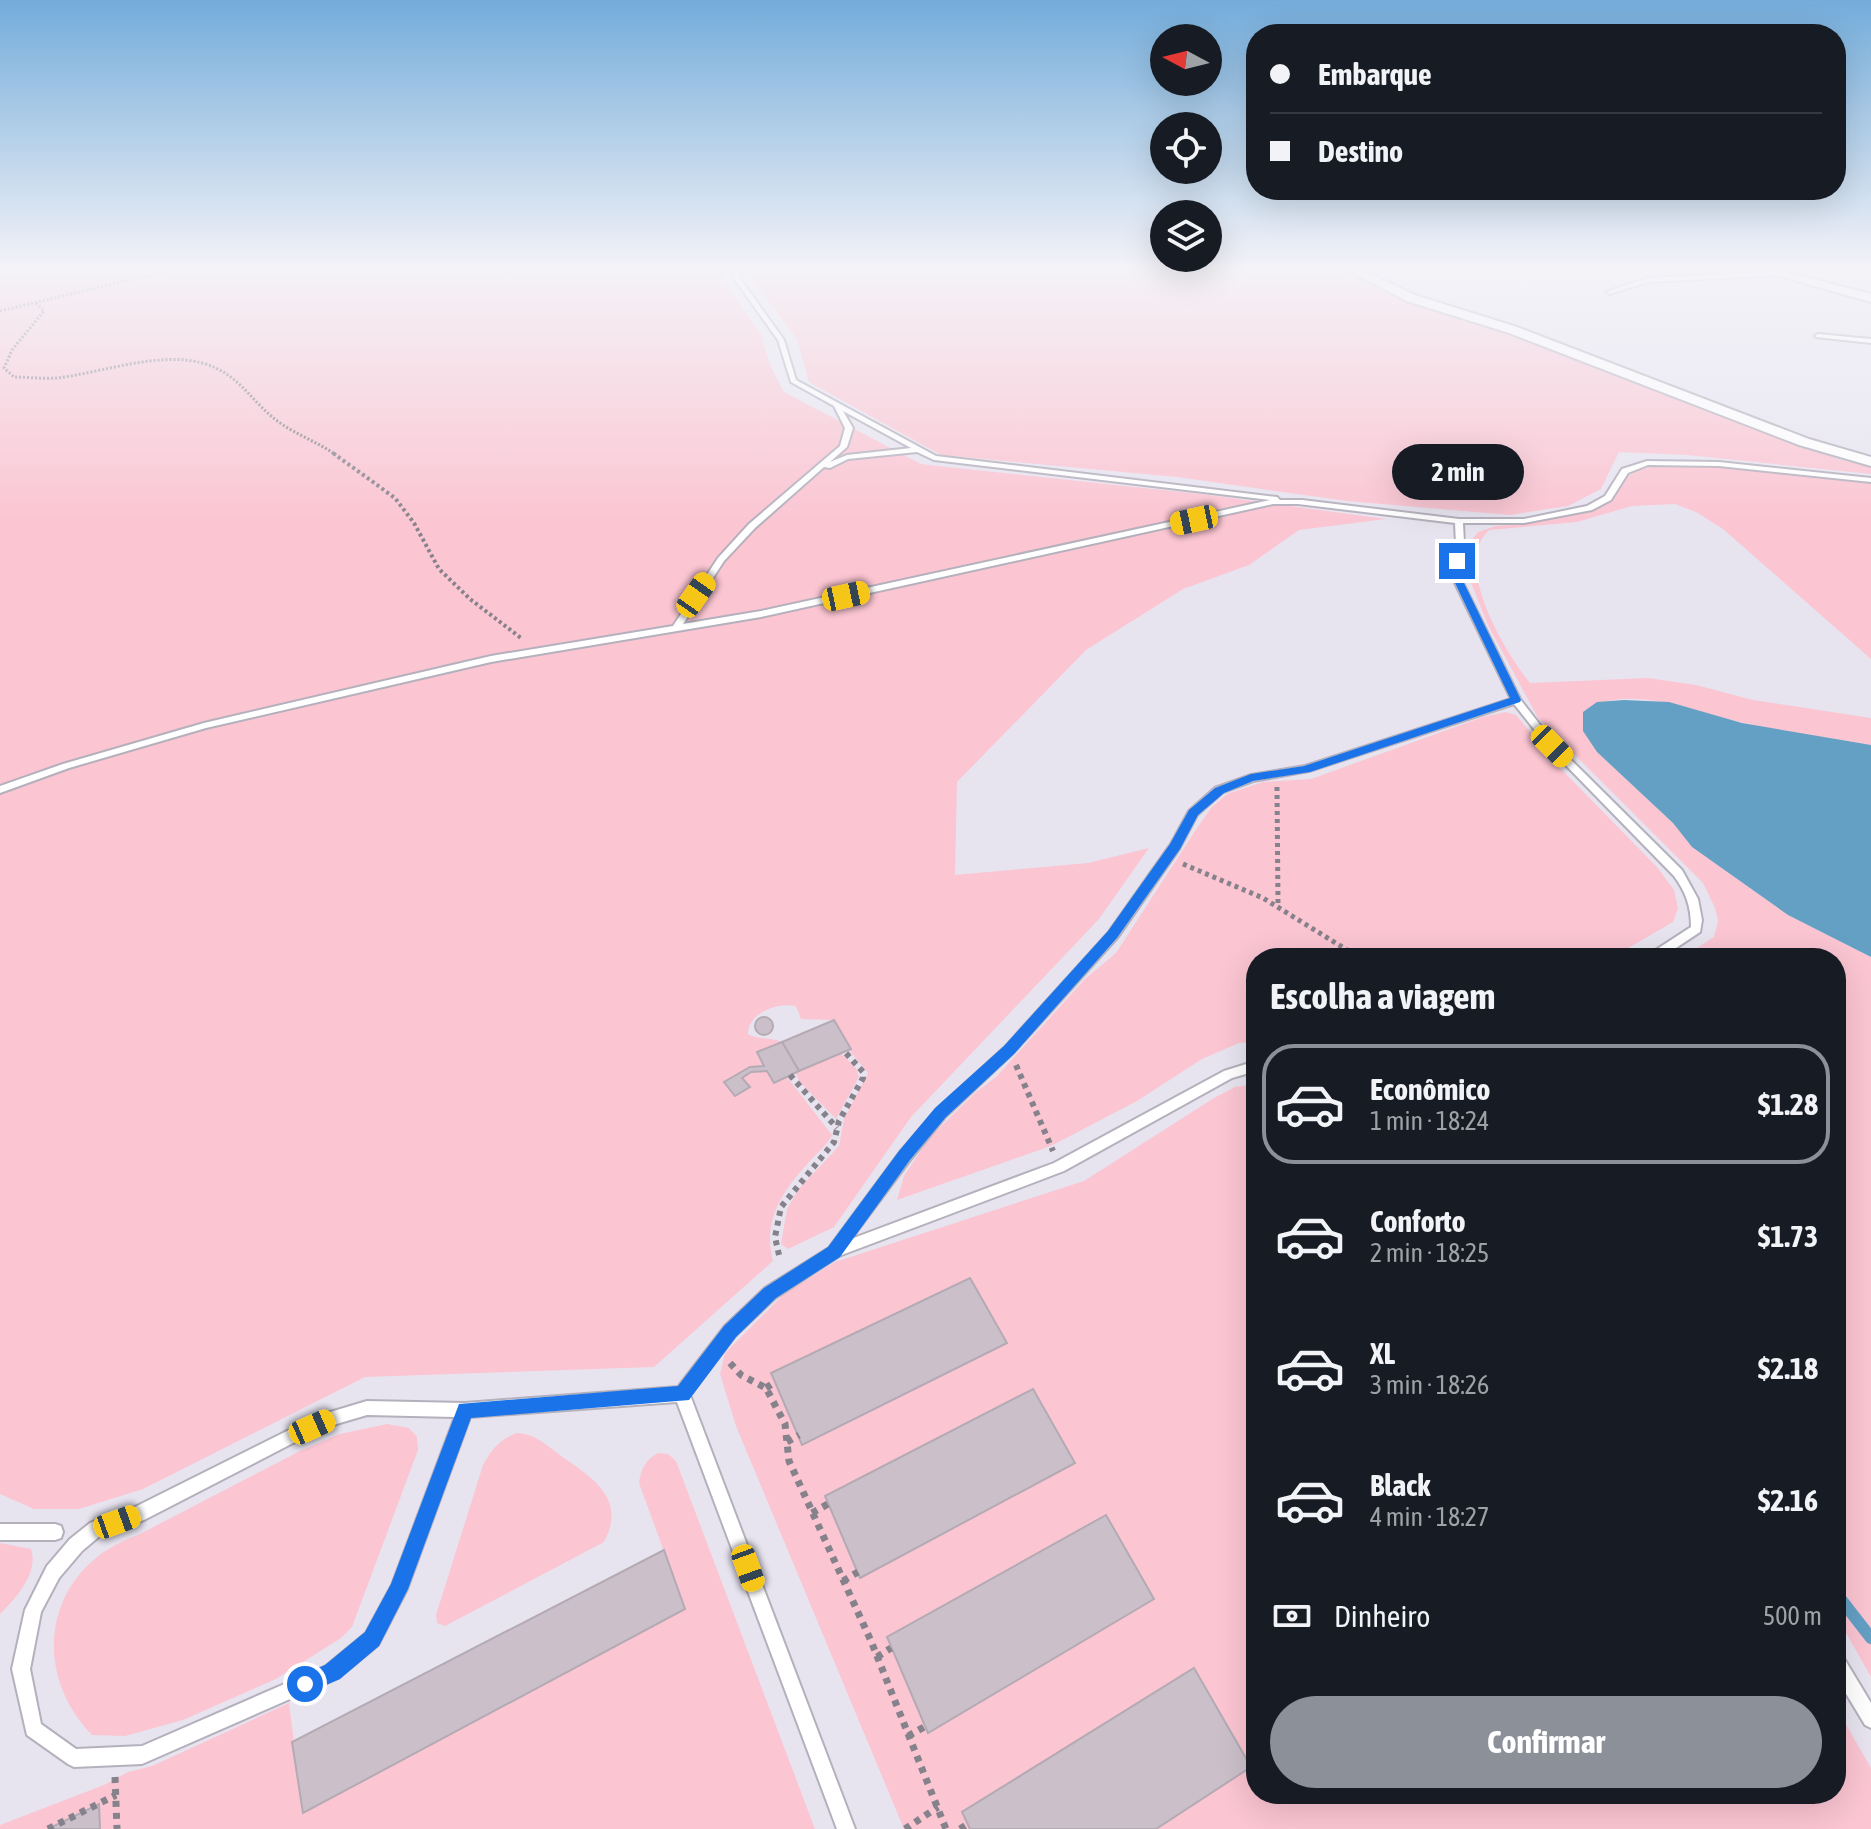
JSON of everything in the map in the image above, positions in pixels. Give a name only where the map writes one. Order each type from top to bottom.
[{"type":"street","points":[[1578,354],[1804,442],[1871,462]]},
{"type":"lane","points":[[785,354],[793,381],[934,458],[1459,521],[1524,521],[1589,508],[1608,498],[1625,471],[1647,463],[1719,464],[1871,480]]},
{"type":"lane","points":[[676,628],[721,560],[752,526],[843,447],[849,428],[836,407]]},
{"type":"lane","points":[[820,468],[847,457],[916,450]]},
{"type":"lane","points":[[0,790],[66,766],[204,726],[538,650],[676,628],[913,582],[1273,502],[1302,502]]},
{"type":"lane","points":[[1459,521],[1463,546],[1457,561],[1457,579],[1516,700],[1552,746],[1678,873],[1693,893],[1698,910],[1696,929],[1667,948]]},
{"type":"lane","points":[[834,1252],[941,1113],[1009,1050],[1113,935],[1167,858],[1193,813],[1219,790],[1251,778],[1306,769],[1516,700]]},
{"type":"lane","points":[[465,1410],[399,1589],[372,1639],[332,1672],[142,1755],[74,1758],[33,1729],[21,1669],[33,1610],[53,1572],[76,1545],[96,1529],[138,1514],[332,1418],[367,1408],[465,1410],[682,1394],[730,1331],[770,1293],[834,1252],[1059,1167],[1228,1074],[1246,1069]]},
{"type":"lane","points":[[682,1394],[846,1829]]},
{"type":"lane","points":[[0,1532],[55,1532]]},
{"type":"lane","points":[[1846,1678],[1871,1719]]},
{"type":"path","points":[[10,354],[4,368],[14,377],[55,378],[175,360],[200,362],[224,371],[243,384],[260,406],[283,425],[322,445],[395,498],[414,523],[439,569],[470,599],[538,650]]},
{"type":"path","points":[[1277,774],[1278,906]]},
{"type":"path","points":[[1167,858],[1278,906],[1344,948]]},
{"type":"path","points":[[1009,1050],[1059,1167]]},
{"type":"path","points":[[779,1255],[774,1239],[778,1215],[793,1187],[833,1143],[837,1128],[863,1078],[863,1072],[845,1052]]},
{"type":"path","points":[[790,1075],[837,1128]]},
{"type":"path","points":[[734,1352],[729,1361],[733,1369],[766,1388],[785,1424],[789,1461],[877,1657],[946,1829]]},
{"type":"path","points":[[766,1388],[775,1382]]},
{"type":"path","points":[[787,1442],[799,1435]]},
{"type":"path","points":[[812,1513],[828,1504]]},
{"type":"path","points":[[843,1581],[858,1572]]},
{"type":"path","points":[[877,1657],[891,1648]]},
{"type":"path","points":[[908,1736],[926,1726]]},
{"type":"path","points":[[114,1756],[117,1829]]},
{"type":"path","points":[[48,1829],[116,1795]]},
{"type":"path","points":[[905,1829],[938,1807]]},
{"type":"shaded area","points":[[0,354],[767,354],[784,392],[921,464],[1209,495],[1386,519],[1299,530],[1249,565],[1183,589],[1086,650],[957,782],[955,875],[1088,863],[1149,848],[1099,919],[911,1117],[834,1227],[788,1249],[781,1244],[787,1209],[798,1190],[839,1146],[844,1119],[868,1073],[849,1050],[851,1048],[834,1020],[801,1019],[796,1006],[788,1005],[765,1011],[753,1020],[748,1034],[782,1042],[764,1066],[750,1067],[725,1082],[749,1087],[742,1078],[751,1072],[767,1071],[774,1082],[787,1077],[832,1135],[784,1193],[778,1205],[771,1231],[773,1261],[654,1367],[365,1377],[143,1489],[79,1509],[34,1509],[0,1494]]},
{"type":"shaded area","points":[[801,354],[1570,354],[1838,459],[1871,467],[1871,474],[1687,455],[1619,452],[1601,489],[1568,506],[1510,515],[1347,501],[1177,477],[941,455],[809,382]]},
{"type":"shaded area","points":[[1662,465],[1732,468],[1871,483],[1871,659],[1723,529],[1696,512],[1675,504],[1632,506],[1577,522],[1489,530],[1479,545],[1476,564],[1486,608],[1508,651],[1530,683],[1648,678],[1696,685],[1753,700],[1871,718],[1871,745],[1760,726],[1640,699],[1600,703],[1583,712],[1583,730],[1597,752],[1673,823],[1692,847],[1788,915],[1871,957],[1871,1677],[1846,1633],[1846,948],[1697,948],[1714,937],[1718,921],[1703,883],[1538,718],[1488,625],[1469,578],[1466,561],[1470,542],[1478,532],[1496,526],[1529,524],[1590,511],[1615,497],[1627,477],[1637,470]]},
{"type":"shaded area","points":[[1506,712],[1516,715],[1560,768],[1657,867],[1674,890],[1678,908],[1673,922],[1628,948],[1246,948],[1246,1043],[1202,1059],[1137,1101],[1051,1146],[897,1200],[904,1176],[929,1138],[997,1076],[1085,979],[1116,953],[1211,808],[1227,794],[1263,782],[1311,779],[1483,717]]},
{"type":"shaded area","points":[[841,1053],[856,1068],[859,1077],[836,1119],[799,1081],[796,1073]]},
{"type":"shaded area","points":[[1246,1085],[1246,1804],[1846,1804],[1846,1724],[1871,1768],[1871,1829],[904,1829],[736,1426],[720,1374],[725,1353],[784,1294],[835,1262],[1084,1181],[1235,1087]]},
{"type":"shaded area","points":[[387,1424],[409,1428],[417,1437],[418,1450],[352,1627],[341,1638],[276,1679],[183,1720],[125,1736],[92,1735],[72,1708],[59,1680],[54,1650],[56,1622],[66,1594],[83,1570],[107,1550],[300,1451],[340,1434]]},
{"type":"shaded area","points":[[517,1433],[530,1435],[546,1444],[603,1491],[611,1514],[604,1542],[445,1626],[437,1623],[436,1615],[483,1465],[497,1446]]},
{"type":"shaded area","points":[[658,1453],[668,1454],[676,1461],[815,1829],[0,1829],[0,1825],[104,1785],[128,1772],[152,1766],[289,1703],[303,1813],[685,1609],[639,1483],[644,1465]]},
{"type":"shaded area","points":[[0,1543],[31,1549],[33,1558],[29,1576],[0,1614]]},
{"type":"water","points":[[1597,702],[1669,702],[1742,723],[1871,745],[1871,957],[1788,915],[1692,847],[1673,823],[1597,752],[1583,731],[1583,712]]},
{"type":"building","points":[[760,1017],[768,1017],[773,1026],[771,1033],[760,1035],[755,1030],[755,1022]]},
{"type":"building","points":[[834,1020],[851,1049],[799,1071],[782,1042]]},
{"type":"building","points":[[782,1042],[799,1071],[774,1083],[767,1071],[751,1072],[742,1078],[750,1087],[735,1096],[724,1082],[750,1067],[764,1066],[757,1052]]},
{"type":"building","points":[[970,1278],[1007,1343],[802,1445],[771,1373]]},
{"type":"building","points":[[1033,1389],[1075,1463],[860,1578],[825,1496]]},
{"type":"building","points":[[1106,1515],[1154,1599],[928,1733],[887,1637]]},
{"type":"building","points":[[664,1550],[685,1609],[303,1813],[292,1742]]},
{"type":"building","points":[[1194,1668],[1246,1758],[1246,1770],[1156,1829],[970,1829],[962,1812]]},
{"type":"building","points":[[99,1804],[100,1829],[48,1829]]},
{"type":"waterway","points":[[1846,1606],[1871,1638]]},
{"type":"route","points":[[305,1684],[332,1672],[372,1639],[399,1589],[465,1410],[682,1394],[730,1331],[770,1293],[834,1252],[941,1113],[1009,1050],[1113,935],[1175,846],[1193,813],[1219,790],[1251,778],[1306,769],[1516,700],[1457,579],[1457,561]]}]
